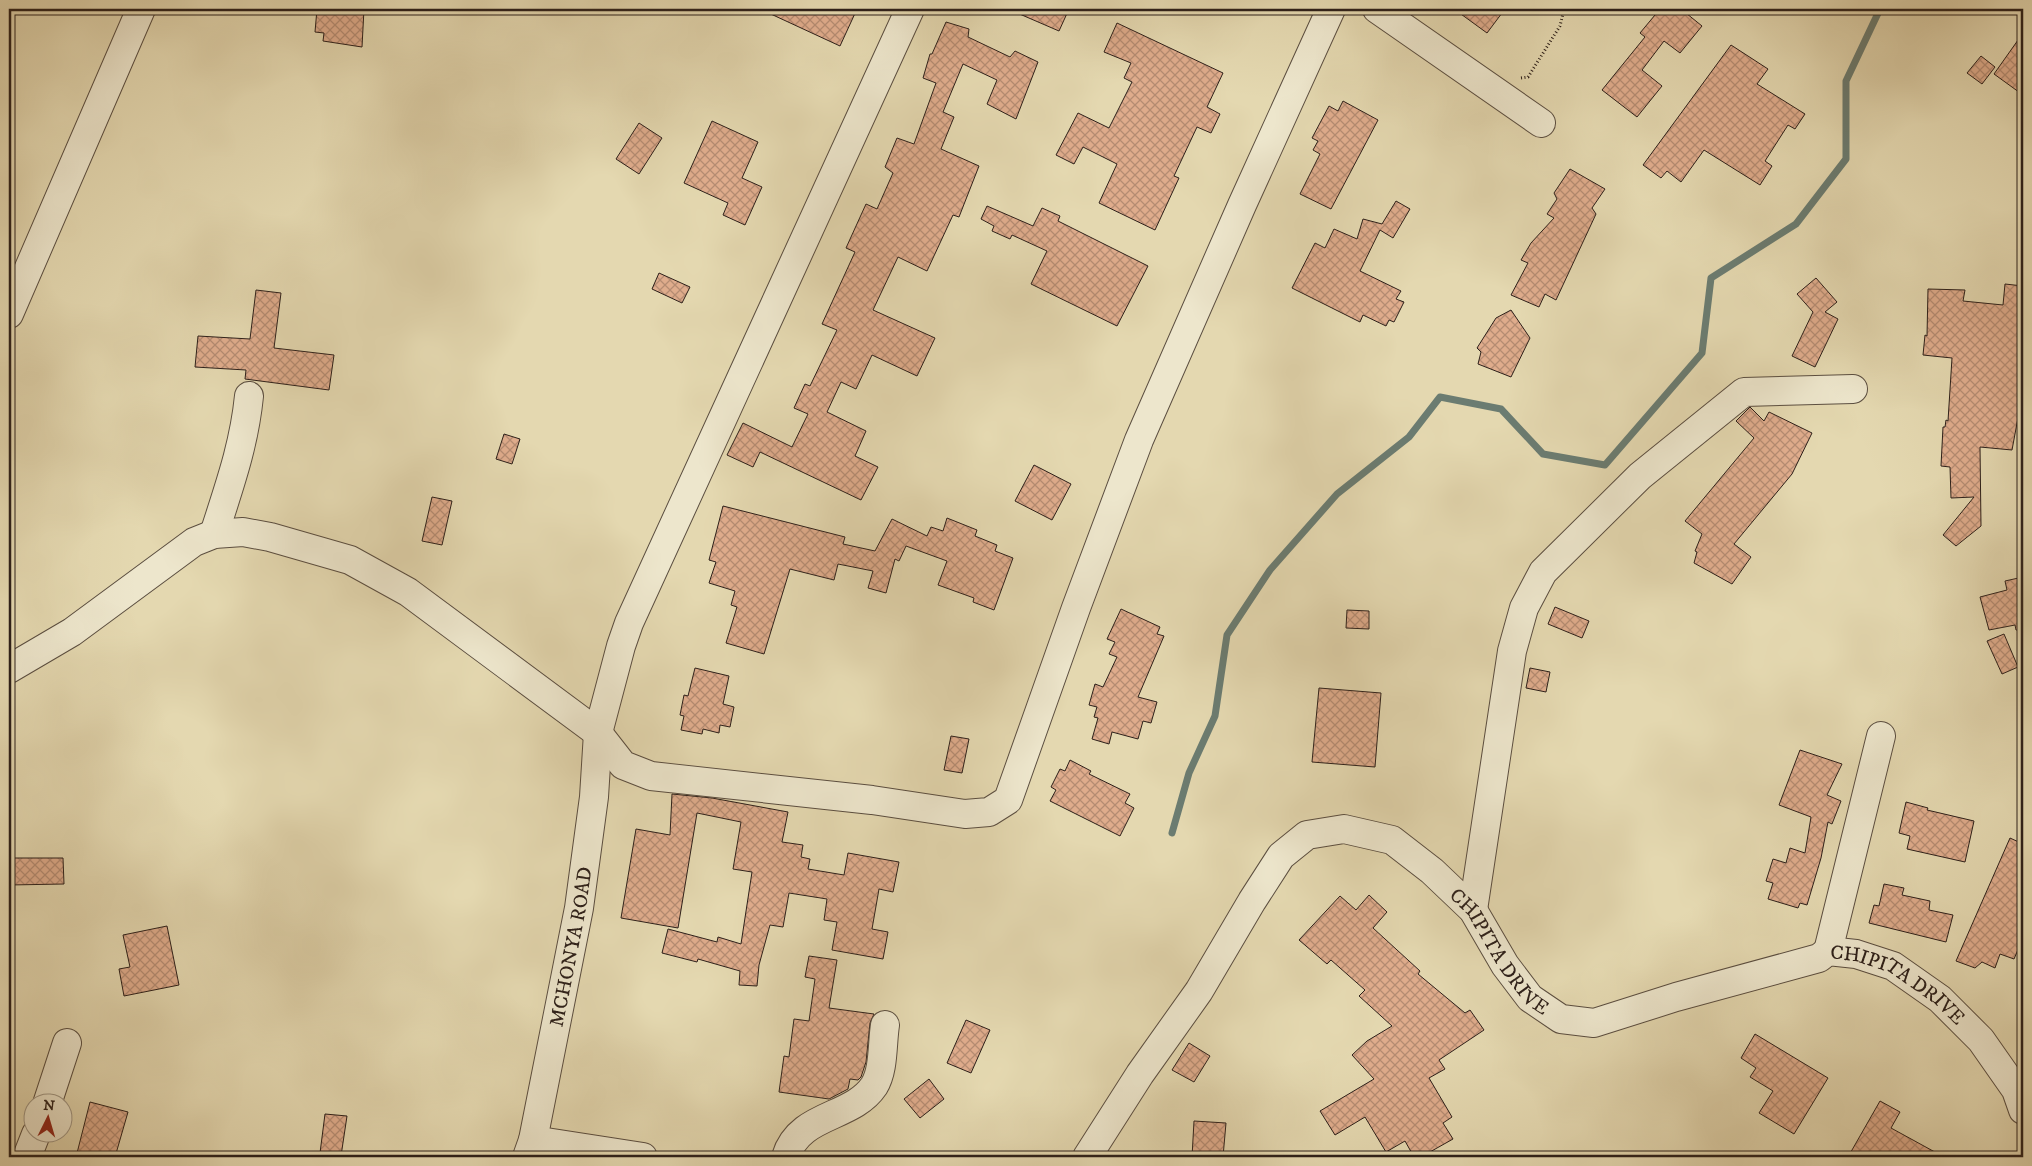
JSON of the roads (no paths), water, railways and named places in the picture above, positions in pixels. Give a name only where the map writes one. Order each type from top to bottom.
[{"type":"street","points":[[9,314],[141,9]]},
{"type":"street","name":"MCHONYA ROAD","points":[[530,1148],[578,908],[594,797],[598,733],[621,646],[629,623],[910,9]]},
{"type":"street","points":[[9,669],[72,632],[194,542],[214,534],[243,532],[270,536],[350,560],[408,592],[598,733],[623,765],[651,776],[872,800],[965,814],[989,812],[1008,800],[1076,608],[1139,440],[1242,205],[1332,9]]},
{"type":"street","points":[[1377,9],[1541,123]]},
{"type":"street","points":[[1473,910],[1512,651],[1524,608],[1543,572],[1640,476],[1744,392],[1854,389]]},
{"type":"street","points":[[214,534],[241,450],[249,396]]},
{"type":"street","points":[[1828,951],[1882,736]]},
{"type":"street","name":"CHIPITA DRIVE","points":[[1087,1157],[1140,1074],[1199,991],[1281,856],[1307,836],[1344,829],[1392,840],[1432,870],[1473,910],[1505,965],[1530,998],[1561,1019],[1594,1023],[1676,997],[1819,958],[1828,951],[1856,954],[1893,966],[1940,999],[1981,1040],[2016,1090],[2023,1110]]},
{"type":"street","points":[[786,1157],[789,1147],[799,1135],[817,1121],[852,1105],[874,1086],[880,1068],[885,1025]]},
{"type":"street","points":[[50,1094],[67,1043]]},
{"type":"street","points":[[27,1157],[32,1144]]},
{"type":"street","points":[[530,1148],[643,1157]]},
{"type":"waterway","points":[[1172,833],[1189,773],[1215,716],[1227,635],[1270,570],[1337,494],[1409,437],[1440,397],[1501,409],[1543,454],[1605,465],[1702,353],[1711,278],[1796,224],[1846,159],[1846,81],[1880,9]]}]
